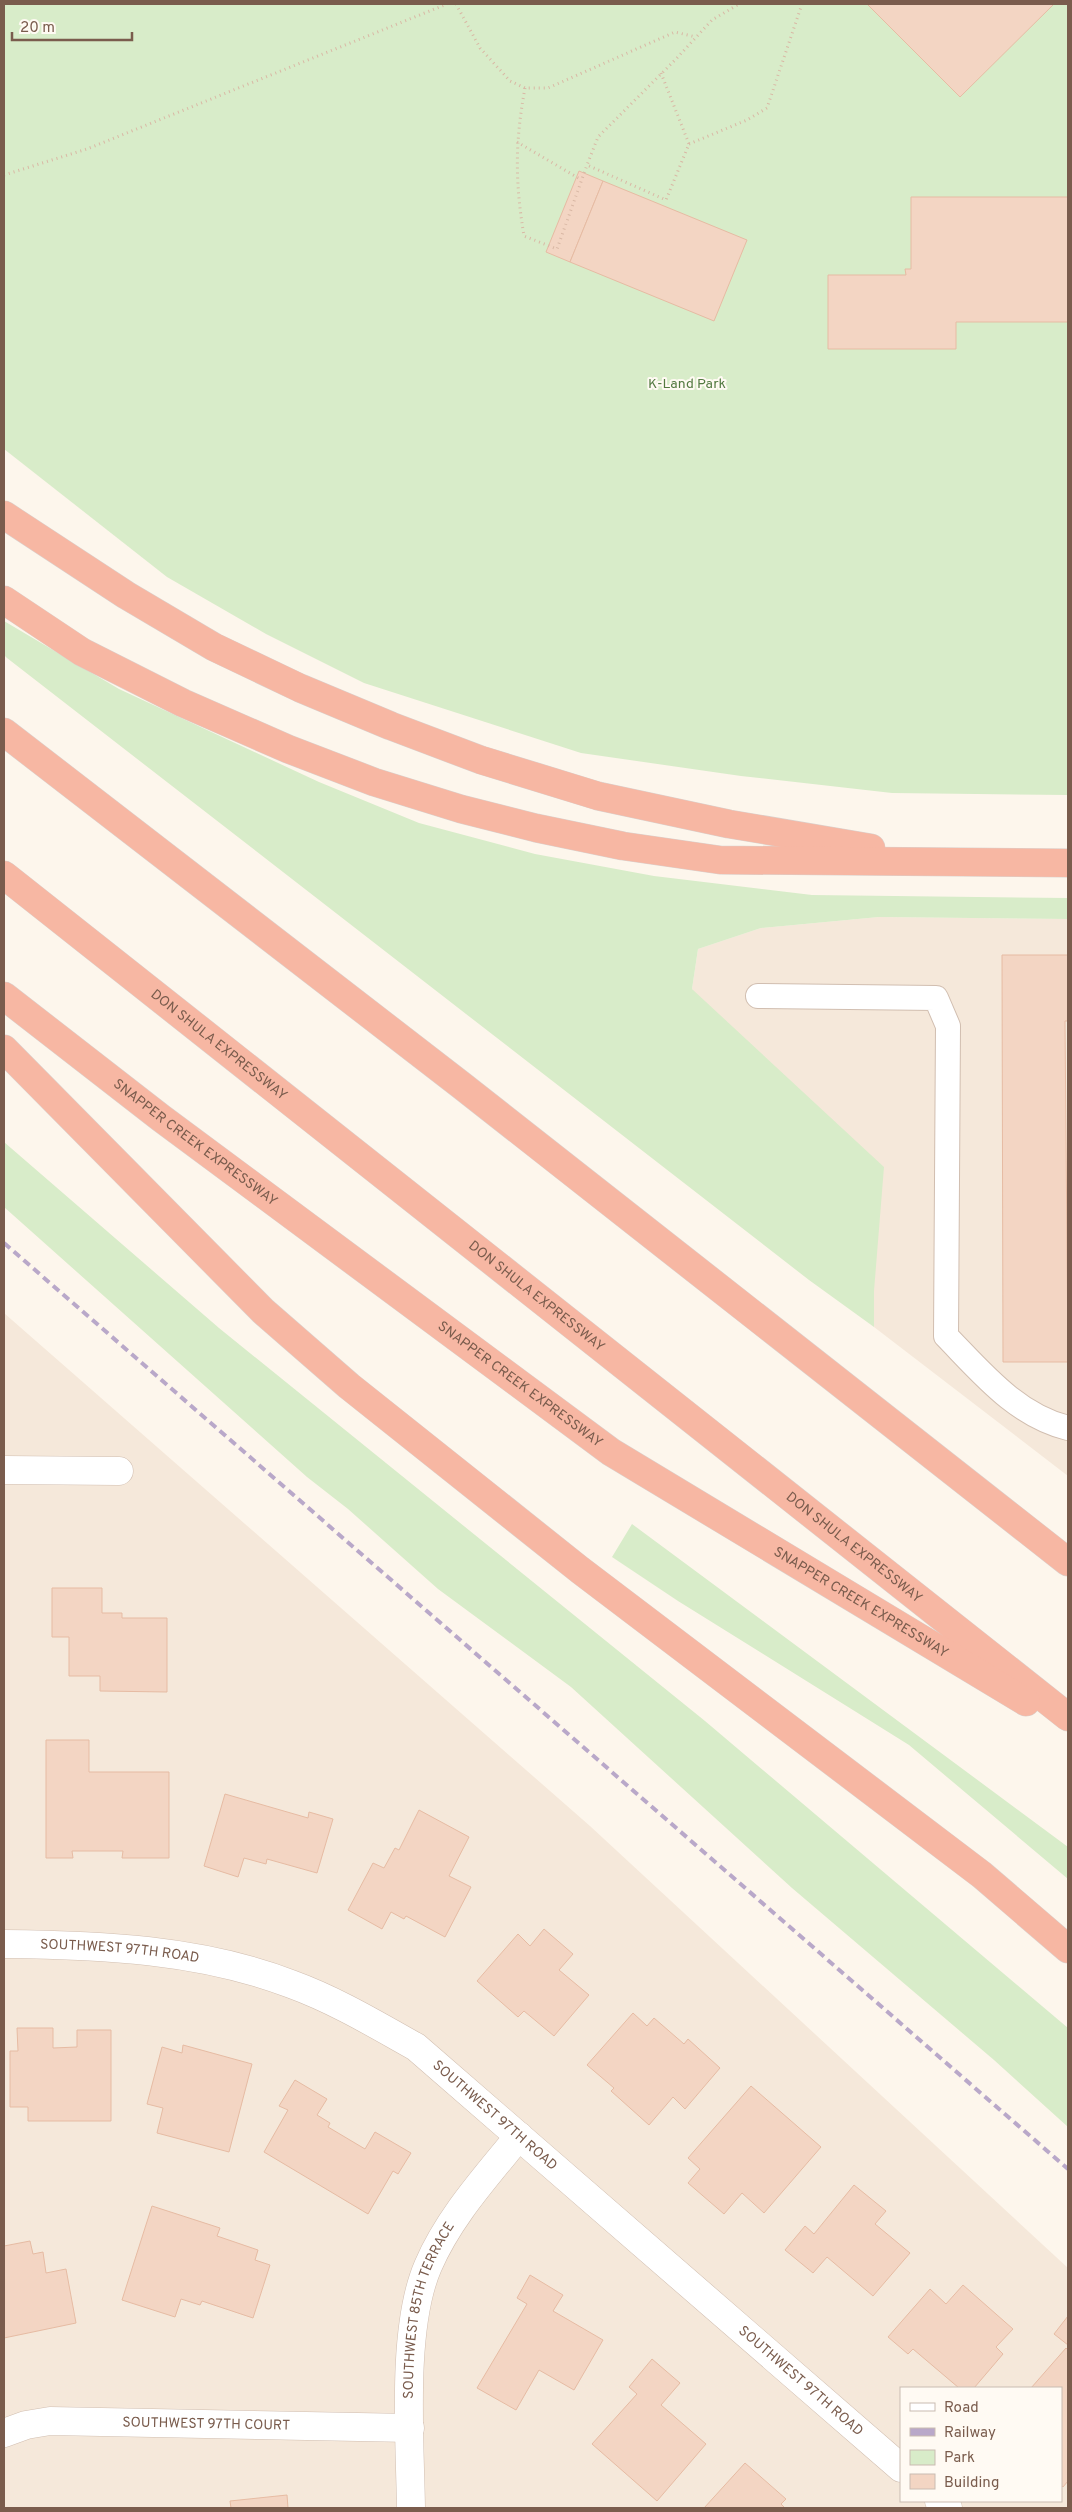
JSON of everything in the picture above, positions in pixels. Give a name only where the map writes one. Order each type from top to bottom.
[{"type":"highway","points":[[4,515],[126,594],[214,647],[309,692],[481,760],[598,796],[729,824],[951,862]]},
{"type":"highway","points":[[4,600],[82,652],[183,703],[331,766],[374,782],[461,809],[623,846],[720,860],[1068,863]]},
{"type":"highway","points":[[4,732],[461,1085],[1068,1562]]},
{"type":"highway","name":"DON SHULA EXPRESSWAY","points":[[4,875],[1068,1717]]},
{"type":"highway","name":"SNAPPER CREEK EXPRESSWAY","points":[[4,996],[161,1118],[611,1452],[1068,1728]]},
{"type":"highway","points":[[4,1049],[263,1311],[349,1386],[580,1570],[982,1875],[1068,1950]]},
{"type":"street","points":[[4,1470],[119,1471]]},
{"type":"street","name":"SOUTHWEST 97TH ROAD","points":[[4,1944],[94,1946],[192,1956],[234,1966],[290,1983],[346,2008],[416,2046],[900,2467]]},
{"type":"street","name":"SOUTHWEST 85TH TERRACE","points":[[411,2508],[410,2428],[413,2332],[420,2289],[428,2266],[463,2205],[519,2136]]},
{"type":"street","name":"SOUTHWEST 97TH COURT","points":[[4,2433],[26,2425],[50,2421],[410,2428]]},
{"type":"lane","points":[[758,996],[936,998],[948,1026],[946,1336],[994,1386],[1028,1412],[1050,1423],[1068,1428]]},
{"type":"path","points":[[4,175],[87,149],[447,4]]},
{"type":"path","points":[[456,4],[480,48],[510,81],[524,88],[548,88],[675,32],[696,37]]},
{"type":"path","points":[[524,88],[517,142],[517,197],[524,236],[557,248],[580,179],[598,137],[712,20],[739,4]]},
{"type":"path","points":[[689,144],[747,120],[767,108],[802,4]]},
{"type":"path","points":[[587,165],[666,200],[689,144],[661,74]]},
{"type":"path","points":[[517,142],[580,179]]},
{"type":"shaded area","points":[[879,917],[1068,919],[1068,1476],[874,1327],[874,1291],[692,989],[698,949],[761,928]]},
{"type":"shaded area","points":[[4,1313],[590,1826],[1068,2268],[1068,2508],[4,2508]]},
{"type":"green space","name":"K-Land Park","points":[[4,4],[1068,4],[1068,795],[892,793],[741,776],[581,753],[364,683],[266,634],[167,577],[4,449]]},
{"type":"green space","points":[[4,621],[119,689],[319,782],[419,823],[535,854],[654,876],[812,895],[1068,898],[1068,919],[879,917],[761,928],[698,949],[692,989],[884,1167],[874,1291],[874,1327],[809,1280],[7,658],[4,655]]},
{"type":"green space","points":[[4,1142],[219,1328],[705,1721],[1068,2028],[1068,2127],[994,2060],[792,1888],[571,1687],[438,1589],[348,1509],[307,1477],[4,1207]]},
{"type":"green space","points":[[632,1524],[1068,1847],[1068,1879],[909,1745],[678,1601],[612,1557]]},
{"type":"building","points":[[867,4],[1054,4],[960,97]]},
{"type":"building","points":[[579,171],[603,181],[570,262],[546,252]]},
{"type":"building","points":[[603,181],[747,240],[714,321],[570,262]]},
{"type":"building","points":[[911,197],[1068,197],[1068,322],[956,322],[956,349],[828,349],[828,275],[906,275],[905,269],[911,269]]},
{"type":"building","points":[[1002,955],[1068,955],[1068,1021],[1065,1021],[1068,1362],[1003,1362]]},
{"type":"building","points":[[52,1588],[102,1588],[102,1613],[122,1613],[122,1618],[167,1618],[167,1692],[100,1691],[100,1676],[69,1676],[69,1637],[52,1637]]},
{"type":"building","points":[[46,1740],[89,1740],[89,1772],[169,1772],[169,1858],[122,1858],[123,1851],[72,1851],[73,1858],[46,1858]]},
{"type":"building","points":[[225,1794],[308,1818],[309,1812],[333,1819],[317,1873],[267,1859],[266,1864],[244,1858],[238,1877],[204,1866]]},
{"type":"building","points":[[419,1810],[469,1837],[449,1876],[471,1887],[445,1937],[406,1916],[404,1919],[391,1912],[382,1929],[348,1910],[373,1863],[384,1868],[395,1848],[399,1850]]},
{"type":"building","points":[[544,1929],[573,1954],[559,1970],[589,1995],[554,2036],[524,2011],[518,2017],[477,1981],[518,1934],[530,1946]]},
{"type":"building","points":[[633,2013],[647,2026],[654,2018],[684,2044],[688,2039],[720,2068],[685,2109],[673,2097],[649,2125],[611,2091],[614,2088],[587,2065]]},
{"type":"building","points":[[17,2028],[53,2028],[53,2048],[77,2047],[77,2030],[111,2030],[111,2121],[28,2121],[28,2107],[10,2107],[10,2051],[18,2051]]},
{"type":"building","points":[[183,2045],[252,2064],[229,2152],[157,2133],[163,2108],[147,2104],[162,2047],[182,2053]]},
{"type":"building","points":[[295,2080],[327,2099],[317,2115],[330,2123],[328,2127],[365,2149],[375,2132],[411,2153],[398,2174],[393,2171],[368,2214],[264,2152],[288,2110],[279,2106]]},
{"type":"building","points":[[751,2086],[821,2147],[764,2213],[742,2193],[724,2214],[688,2183],[700,2169],[688,2158]]},
{"type":"building","points":[[854,2185],[886,2211],[875,2224],[910,2253],[873,2296],[827,2257],[813,2273],[785,2250],[805,2226],[814,2234]]},
{"type":"building","points":[[152,2206],[220,2228],[217,2236],[258,2250],[255,2260],[270,2265],[253,2318],[202,2301],[200,2305],[181,2299],[175,2317],[122,2300]]},
{"type":"building","points":[[30,2241],[33,2254],[43,2252],[46,2273],[66,2269],[76,2323],[4,2338],[4,2246]]},
{"type":"building","points":[[530,2275],[563,2295],[553,2311],[603,2340],[574,2390],[539,2370],[516,2410],[477,2388],[527,2304],[517,2298]]},
{"type":"building","points":[[963,2285],[1013,2329],[996,2347],[1003,2354],[975,2387],[958,2387],[913,2349],[908,2354],[888,2337],[930,2289],[946,2304]]},
{"type":"building","points":[[1068,2316],[1068,2345],[1054,2334]]},
{"type":"building","points":[[1066,2348],[1068,2350],[1068,2481],[1063,2487],[1062,2387],[1032,2387]]},
{"type":"building","points":[[652,2359],[680,2383],[661,2405],[706,2444],[657,2501],[592,2444],[637,2394],[629,2387]]},
{"type":"building","points":[[745,2463],[786,2499],[781,2504],[785,2508],[704,2508]]},
{"type":"building","points":[[287,2495],[288,2508],[231,2508],[230,2501]]},
{"type":"railway","points":[[4,1243],[1068,2169]]}]
